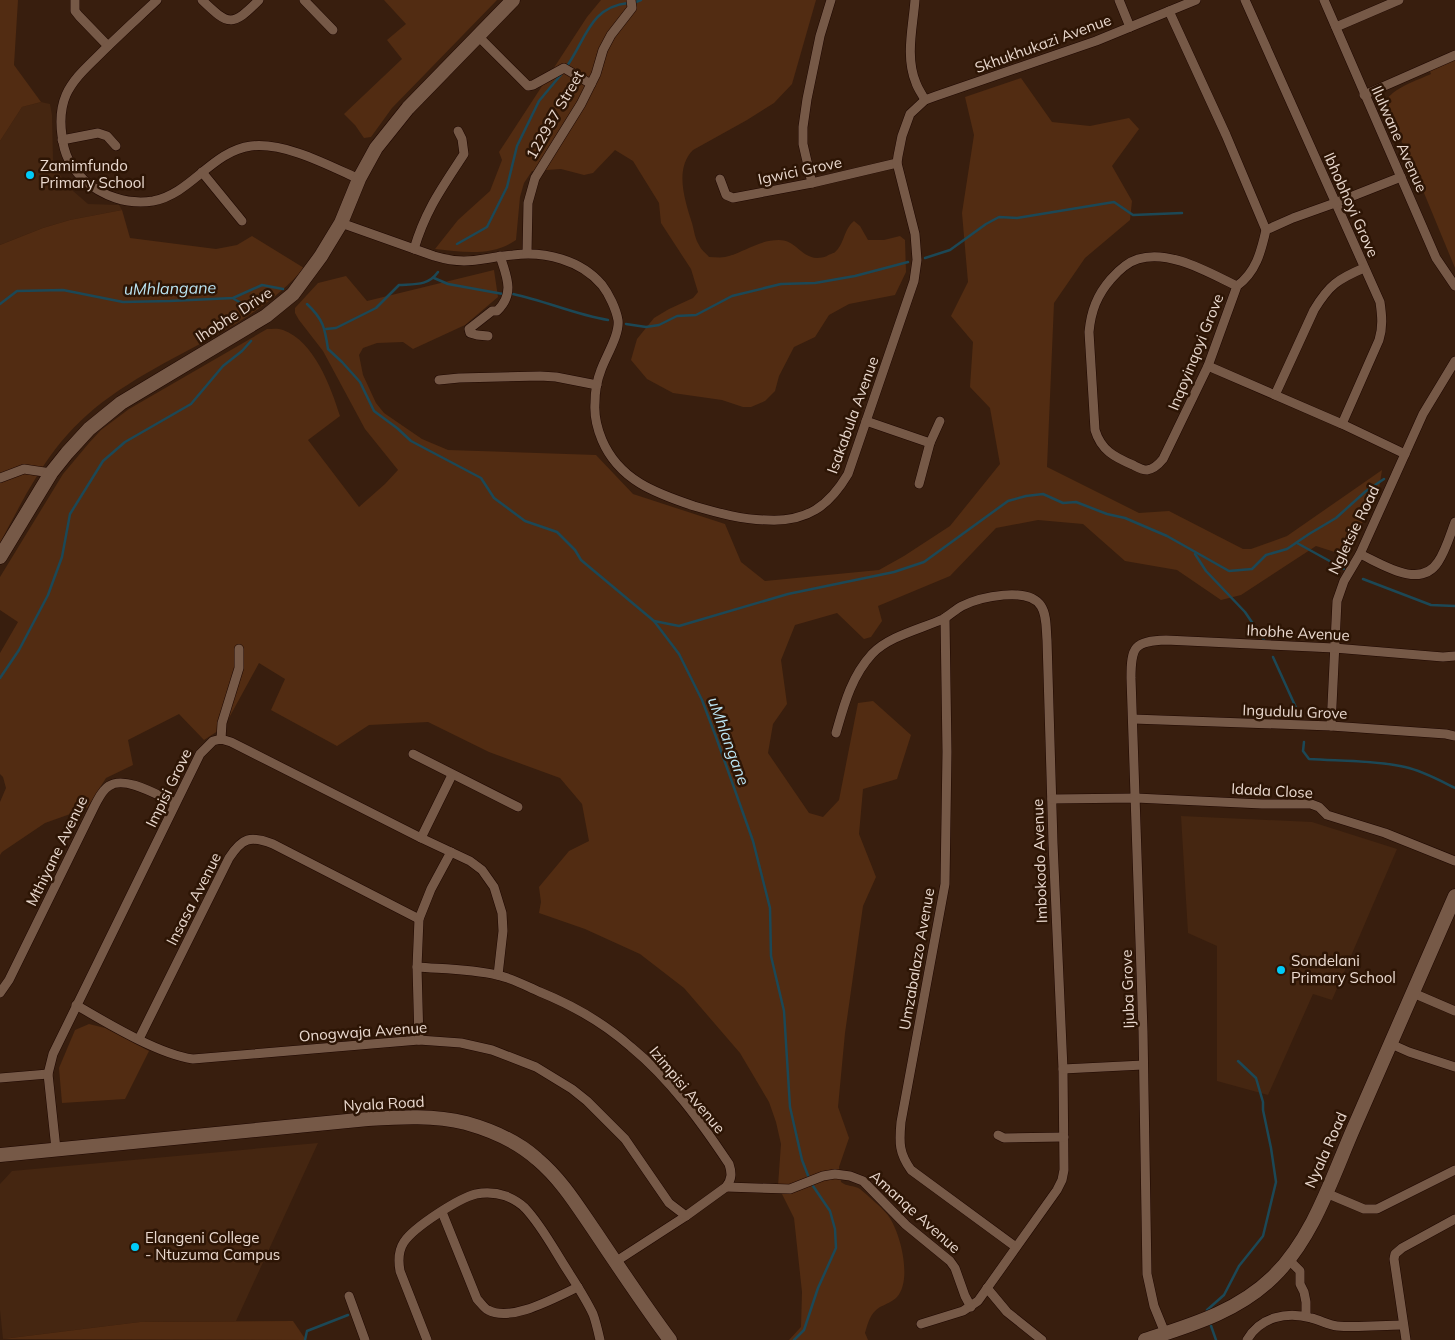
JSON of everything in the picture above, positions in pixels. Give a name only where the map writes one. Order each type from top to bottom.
[{"type":"street","points":[[74,0],[75,10],[79,16],[108,46]]},
{"type":"street","points":[[157,0],[76,78],[66,96],[60,121],[64,154],[71,166],[90,185],[120,200],[144,202],[165,198],[229,154],[250,146],[271,147],[294,152],[359,179]]},
{"type":"street","points":[[202,0],[219,16],[229,20],[238,18],[259,0]]},
{"type":"street","points":[[304,0],[333,30]]},
{"type":"street","name":"Ihobhe Drive","points":[[0,557],[51,473],[66,453],[89,429],[121,403],[260,320],[293,294],[312,270],[341,222],[359,179],[376,148],[388,132],[513,0]]},
{"type":"street","name":"122937 Street","points":[[527,254],[528,203],[534,178],[581,104],[596,74],[603,50],[611,35],[632,8],[631,0]]},
{"type":"street","points":[[812,183],[802,144],[803,127],[820,36],[830,0]]},
{"type":"street","points":[[915,0],[910,46],[912,71],[925,100]]},
{"type":"street","points":[[1119,0],[1130,27]]},
{"type":"street","name":"Skhukhukazi Avenue","points":[[908,122],[910,114],[925,100],[1096,41],[1196,0]]},
{"type":"street","name":"Ibhobhoyi Grove","points":[[1245,0],[1380,302],[1382,330],[1342,424]]},
{"type":"street","name":"Ilulwane Avenue","points":[[1324,0],[1436,258],[1455,286]]},
{"type":"street","points":[[1336,27],[1399,0]]},
{"type":"street","points":[[1169,11],[1266,230],[1401,177]]},
{"type":"street","points":[[478,36],[528,86],[567,70],[591,84]]},
{"type":"street","points":[[1364,95],[1455,55]]},
{"type":"street","name":"Isakabula Avenue","points":[[341,222],[449,260],[462,261],[527,254],[554,257],[568,261],[592,276],[602,285],[609,296],[618,320],[616,333],[596,385],[595,402],[595,418],[599,432],[614,462],[626,474],[644,486],[665,496],[744,519],[771,521],[788,519],[820,508],[831,499],[848,474],[907,306],[916,272],[917,260],[915,234],[897,163],[902,136],[908,122]]},
{"type":"street","points":[[414,249],[420,228],[434,199],[464,154],[462,139],[458,132]]},
{"type":"street","points":[[62,140],[98,133],[107,136],[116,146]]},
{"type":"street","name":"Igwici Grove","points":[[720,179],[726,195],[733,198],[812,183],[897,163]]},
{"type":"street","points":[[202,172],[242,221]]},
{"type":"street","name":"Inqoyinqoyi Grove","points":[[1237,286],[1185,262],[1149,257],[1138,259],[1126,266],[1105,286],[1096,300],[1090,316],[1089,332],[1095,430],[1097,438],[1106,451],[1142,469],[1152,469],[1163,459],[1208,366],[1237,286],[1246,280],[1256,266],[1266,230]]},
{"type":"street","points":[[488,336],[470,333],[470,329],[492,311],[497,311],[506,303],[508,290],[500,256]]},
{"type":"street","points":[[1275,395],[1321,298],[1331,286],[1364,268]]},
{"type":"street","name":"Ngletsie Road","points":[[1332,726],[1337,601],[1344,580],[1360,554],[1423,414],[1455,361]]},
{"type":"street","points":[[1208,366],[1342,424],[1405,454]]},
{"type":"street","points":[[439,380],[540,376],[556,377],[596,385]]},
{"type":"street","points":[[919,484],[930,443],[940,420]]},
{"type":"street","points":[[866,421],[930,443]]},
{"type":"street","points":[[0,478],[24,469],[51,473]]},
{"type":"street","points":[[1360,554],[1406,574],[1423,574],[1433,568],[1439,560],[1455,522]]},
{"type":"street","name":"Imbokodo Avenue","points":[[836,733],[848,691],[857,673],[872,653],[883,645],[945,618],[961,606],[995,595],[1029,597],[1042,607],[1047,640],[1063,1069],[1064,1170],[1060,1186],[978,1301],[963,1311],[921,1324]]},
{"type":"street","name":"Umzabalazo Avenue","points":[[945,618],[947,752],[945,884],[901,1122],[900,1149],[905,1162],[915,1174],[1016,1247]]},
{"type":"street","name":"Ihobhe Avenue","points":[[1140,643],[1166,640],[1334,648],[1443,657],[1455,656]]},
{"type":"street","name":"Ijuba Grove","points":[[1140,643],[1133,651],[1132,659],[1147,1274],[1154,1306],[1165,1333]]},
{"type":"street","points":[[239,649],[239,668],[222,723],[221,738],[470,861],[482,870],[494,887],[499,898],[502,913],[503,931],[498,975]]},
{"type":"street","name":"Ingudulu Grove","points":[[1133,719],[1332,726],[1455,736]]},
{"type":"street","name":"Impisi Grove","points":[[56,1149],[48,1074],[59,1040],[200,754],[208,744],[221,738]]},
{"type":"street","points":[[413,754],[518,807]]},
{"type":"street","points":[[421,838],[452,775]]},
{"type":"street","name":"Mthiyane Avenue","points":[[0,993],[10,980],[104,790],[114,783],[128,783],[175,803]]},
{"type":"street","name":"Idada Close","points":[[1052,799],[1136,798],[1262,804],[1311,804],[1319,807],[1327,815],[1385,833],[1455,861]]},
{"type":"street","name":"Insasa Avenue","points":[[139,1039],[229,858],[244,840],[251,838],[260,839],[273,844],[419,919]]},
{"type":"street","points":[[419,1040],[417,967],[419,919],[451,852]]},
{"type":"street","name":"Nyala Road","points":[[1145,1340],[1209,1318],[1252,1294],[1289,1260],[1307,1232],[1326,1193],[1455,896]]},
{"type":"street","name":"Izimpisi Avenue","points":[[417,967],[498,975],[554,998],[609,1030],[632,1046],[659,1074],[705,1128],[731,1170],[730,1182],[726,1187]]},
{"type":"street","points":[[1413,993],[1455,1011]]},
{"type":"street","name":"Onogwaja Avenue","points":[[76,1005],[171,1054],[193,1059],[419,1040],[461,1043],[492,1050],[536,1067],[572,1089],[593,1106],[614,1127],[670,1202],[686,1216]]},
{"type":"street","points":[[1390,1044],[1455,1066]]},
{"type":"street","points":[[1063,1069],[1143,1065]]},
{"type":"street","points":[[0,1078],[48,1074]]},
{"type":"street","name":"Nyala Road","points":[[0,1155],[404,1117],[425,1117],[484,1128],[537,1158],[566,1189],[670,1340]]},
{"type":"street","points":[[998,1135],[1004,1138],[1064,1137]]},
{"type":"street","points":[[1326,1193],[1364,1209],[1378,1209],[1455,1170]]},
{"type":"street","name":"Amanqe Avenue","points":[[726,1187],[784,1189],[797,1187],[822,1176],[835,1174],[863,1180],[906,1225],[950,1261],[955,1268],[970,1307]]},
{"type":"street","points":[[616,1262],[726,1187]]},
{"type":"street","points":[[427,1340],[400,1271],[398,1260],[404,1242],[412,1232],[464,1198],[477,1194],[496,1193],[512,1198],[526,1208],[594,1316],[600,1340]]},
{"type":"street","points":[[442,1212],[477,1299],[487,1310],[502,1314],[522,1311],[578,1288]]},
{"type":"street","points":[[1406,1340],[1394,1259],[1395,1254],[1402,1248],[1455,1219]]},
{"type":"street","points":[[1289,1260],[1300,1271],[1300,1284],[1306,1302],[1306,1316]]},
{"type":"street","points":[[987,1288],[1007,1312],[1042,1340]]},
{"type":"street","points":[[349,1296],[365,1340]]},
{"type":"street","points":[[1247,1340],[1254,1329],[1269,1319],[1283,1316],[1306,1316],[1338,1326],[1403,1325]]},
{"type":"shaded area","points":[[0,0],[18,0],[14,65],[41,102],[22,107],[0,141]]},
{"type":"shaded area","points":[[384,0],[497,0],[392,108],[371,137],[364,138],[344,114],[402,59],[387,40],[406,24]]},
{"type":"shaded area","points":[[601,0],[816,0],[792,84],[774,103],[693,150],[687,158],[682,176],[684,195],[696,240],[709,257],[725,257],[757,244],[779,240],[792,244],[807,255],[819,258],[834,253],[838,249],[854,221],[860,226],[868,240],[884,240],[900,236],[905,240],[906,272],[895,295],[849,304],[829,315],[815,337],[794,347],[779,376],[775,391],[765,401],[751,407],[743,407],[722,400],[673,393],[647,379],[631,360],[637,339],[654,318],[693,298],[698,292],[691,269],[661,223],[659,203],[633,161],[615,150],[593,173],[584,175],[561,169],[532,171],[524,183],[520,197],[516,240],[507,245],[497,249],[477,252],[435,249],[458,220],[490,191],[502,160],[499,152],[587,17]]},
{"type":"shaded area","points":[[1455,59],[1455,268],[1385,102],[1400,88],[1431,74],[1430,71]]},
{"type":"shaded area","points":[[1021,78],[1052,122],[1090,126],[1129,118],[1139,129],[1112,166],[1132,201],[1130,220],[1085,258],[1054,303],[1047,467],[1139,513],[1169,511],[1243,549],[1251,549],[1287,536],[1382,470],[1378,495],[1344,555],[1316,546],[1241,595],[1221,600],[1177,570],[1125,561],[1083,524],[1038,520],[996,528],[950,576],[878,606],[882,621],[871,637],[864,639],[837,613],[795,625],[781,660],[787,704],[773,724],[768,753],[809,813],[823,817],[839,800],[858,703],[873,701],[911,735],[897,779],[863,789],[859,834],[876,877],[863,906],[845,1033],[838,1107],[849,1138],[839,1167],[841,1182],[860,1189],[891,1220],[903,1254],[904,1279],[902,1289],[897,1297],[877,1309],[872,1315],[865,1333],[868,1340],[789,1340],[801,1327],[802,1292],[794,1218],[778,1186],[781,1144],[769,1102],[740,1053],[684,988],[640,954],[585,929],[539,913],[541,902],[539,887],[569,851],[589,841],[582,804],[560,778],[489,752],[428,722],[369,725],[337,746],[271,710],[285,679],[259,663],[224,727],[204,740],[179,714],[128,740],[133,765],[106,778],[87,808],[45,823],[0,855],[0,802],[6,788],[3,777],[0,774],[0,653],[18,622],[0,610],[0,577],[63,474],[101,430],[129,409],[267,329],[281,329],[294,336],[304,344],[320,366],[340,416],[308,440],[359,507],[398,470],[365,429],[323,351],[299,320],[295,313],[295,308],[318,283],[346,276],[367,301],[494,270],[498,297],[465,325],[413,349],[403,342],[377,343],[363,348],[359,355],[363,375],[376,403],[384,413],[422,439],[448,450],[596,455],[633,494],[725,524],[741,562],[765,581],[879,570],[950,526],[1000,464],[990,408],[970,387],[973,342],[951,316],[968,282],[962,213],[974,135],[965,97]]},
{"type":"shaded area","name":"Zamimfundo Primary School","points":[[41,102],[50,104],[53,159],[56,170],[73,191],[88,204],[119,205],[122,210],[70,220],[43,228],[0,245],[0,141],[22,107]]},
{"type":"shaded area","points":[[122,210],[130,238],[216,249],[237,245],[252,236],[304,268],[284,289],[261,307],[237,323],[135,380],[91,411],[59,444],[46,462],[0,543],[0,245],[43,228],[70,220]]},
{"type":"shaded area","name":"Sondelani Primary School","points":[[1181,816],[1312,822],[1397,849],[1332,1000],[1313,994],[1268,1095],[1217,1081],[1217,946],[1188,933]]},
{"type":"shaded area","points":[[89,1024],[105,1028],[149,1051],[125,1099],[62,1103],[59,1068],[75,1030]]},
{"type":"shaded area","name":"Elangeni College - Ntuzuma Campus","points":[[318,1143],[236,1321],[140,1322],[3,1339],[0,1310],[0,1184],[12,1171]]},
{"type":"shaded area","points":[[293,1321],[306,1340],[3,1339],[140,1322]]},
{"type":"waterway","points":[[636,2],[641,0]]},
{"type":"waterway","points":[[567,66],[590,26],[597,18],[615,6],[628,3]]},
{"type":"waterway","points":[[457,244],[487,227],[507,187],[517,146],[539,101],[564,71]]},
{"type":"waterway","points":[[925,258],[950,250],[999,217],[1017,218],[1114,202],[1133,215],[1182,213]]},
{"type":"waterway","points":[[626,324],[646,327],[659,325],[677,316],[696,315],[732,296],[781,284],[815,283],[855,276],[908,262]]},
{"type":"waterway","points":[[326,329],[336,328],[376,308],[399,285],[425,282],[434,277],[438,272]]},
{"type":"waterway","points":[[434,278],[448,284],[503,294]]},
{"type":"waterway","name":"uMhlangane","points":[[0,304],[17,291],[63,290],[123,302],[233,298],[262,285],[283,289]]},
{"type":"waterway","points":[[513,294],[584,315],[608,320]]},
{"type":"waterway","points":[[234,299],[252,309]]},
{"type":"waterway","name":"uMhlangane","points":[[307,304],[317,314],[322,324],[328,349],[360,382],[374,411],[411,441],[481,478],[494,498],[525,521],[557,532],[575,550],[581,560],[654,621],[679,654],[702,700],[716,737],[753,841],[770,908],[771,956],[784,1011],[790,1107],[802,1160],[809,1178]]},
{"type":"waterway","points":[[0,678],[19,650],[48,595],[62,557],[70,514],[103,461],[125,442],[191,404],[223,366],[251,341]]},
{"type":"waterway","points":[[654,621],[679,626],[788,594],[894,572],[924,562],[1008,501],[1043,494],[1063,503],[1076,502],[1107,514],[1125,518],[1167,536],[1229,571],[1252,569],[1266,555],[1287,549],[1336,518],[1366,491],[1384,479]]},
{"type":"waterway","points":[[1297,543],[1344,569]]},
{"type":"waterway","points":[[1195,554],[1206,571],[1245,612],[1264,640]]},
{"type":"waterway","points":[[1363,579],[1431,605],[1455,606]]},
{"type":"waterway","points":[[1273,657],[1298,712]]},
{"type":"waterway","points":[[1304,742],[1303,751],[1309,759],[1369,762],[1405,767],[1425,773],[1455,788]]},
{"type":"waterway","points":[[1207,1313],[1207,1310],[1224,1295],[1239,1266],[1263,1236],[1276,1182],[1263,1102],[1256,1078],[1238,1061]]},
{"type":"waterway","name":"uMhlangane","points":[[794,1340],[804,1330],[818,1288],[836,1248],[835,1229],[830,1211],[811,1183]]},
{"type":"waterway","points":[[305,1340],[307,1331],[348,1315]]},
{"type":"waterway","points":[[1210,1323],[1216,1340]]},
{"type":"place","name":"Zamimfundo Primary School","points":[[30,175]]},
{"type":"place","name":"Sondelani Primary School","points":[[1281,970]]},
{"type":"place","name":"Elangeni College - Ntuzuma Campus","points":[[135,1247]]}]
